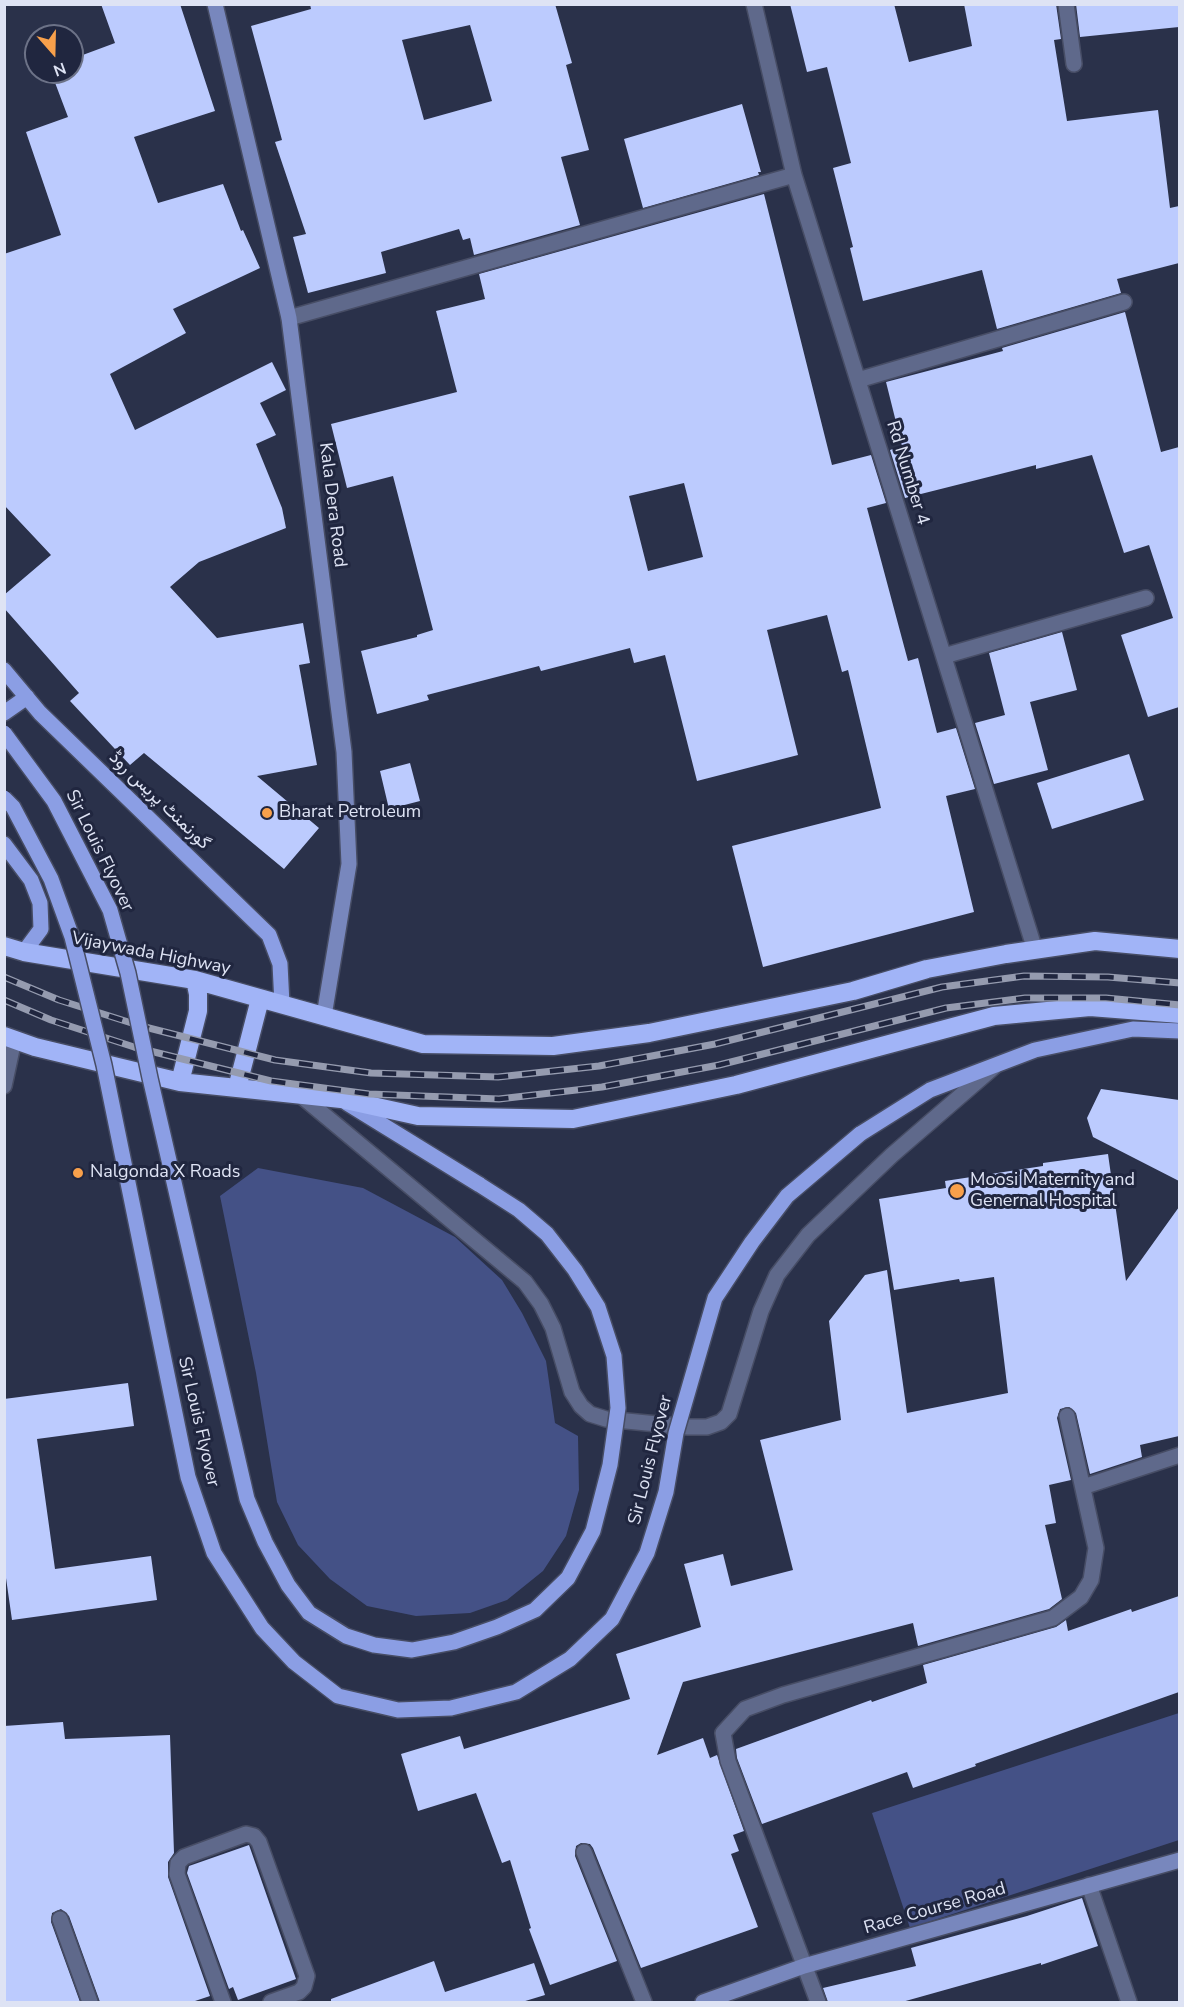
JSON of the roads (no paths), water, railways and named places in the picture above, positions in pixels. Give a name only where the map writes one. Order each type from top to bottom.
[{"type":"highway","name":"Vijaywada Highway","points":[[4,946],[24,952],[195,980],[423,1044],[553,1046],[660,1031],[853,991],[927,969],[1035,950],[1095,941],[1179,949]]},
{"type":"highway","points":[[180,1082],[198,1011],[195,980]]},
{"type":"highway","points":[[237,1088],[260,999]]},
{"type":"highway","points":[[9,1038],[35,1047],[180,1082],[341,1099],[418,1116],[573,1119],[736,1085],[994,1016],[1090,1007],[1179,1014]]},
{"type":"main road","name":"گورنمنٹ پریس روڈ","points":[[4,670],[40,713],[269,935],[280,964],[282,1004]]},
{"type":"main road","points":[[4,713],[27,697]]},
{"type":"main road","name":"Sir Louis Flyover","points":[[4,733],[54,801],[110,910],[128,973],[247,1499],[265,1542],[288,1586],[309,1613],[346,1636],[374,1645],[412,1650],[454,1642],[497,1627],[535,1610],[568,1578],[593,1532],[610,1465],[618,1408],[614,1356],[598,1307],[575,1270],[547,1234],[519,1210],[341,1099]]},
{"type":"main road","name":"Sir Louis Flyover","points":[[4,798],[13,807],[51,879],[72,937],[104,1065],[188,1477],[214,1553],[262,1628],[294,1662],[338,1696],[398,1710],[451,1708],[516,1692],[570,1659],[612,1619],[647,1553],[666,1492],[676,1433],[715,1298],[752,1242],[787,1196],[860,1134],[930,1090],[1035,1050],[1133,1029],[1179,1031]]},
{"type":"main road","points":[[4,844],[31,880],[40,903],[41,929],[24,952]]},
{"type":"street","name":"Kala Dera Road","points":[[215,4],[289,318],[345,763],[350,864],[324,1016]]},
{"type":"street","name":"Rd Number 4","points":[[754,4],[794,175],[1035,950]]},
{"type":"street","points":[[1066,4],[1074,64]]},
{"type":"street","points":[[289,318],[794,175]]},
{"type":"street","points":[[858,380],[1124,302]]},
{"type":"street","points":[[944,656],[1146,598]]},
{"type":"street","points":[[4,1086],[9,1038]]},
{"type":"street","points":[[299,1094],[525,1282],[541,1304],[553,1328],[572,1392],[580,1406],[590,1414],[606,1419],[688,1427],[721,1422],[729,1414],[761,1311],[777,1275],[808,1235],[892,1155],[997,1064]]},
{"type":"street","points":[[818,2002],[728,1761],[723,1733],[745,1709],[783,1695],[1053,1618],[1081,1597],[1091,1580],[1096,1548],[1067,1416]]},
{"type":"street","points":[[1083,1487],[1179,1455]]},
{"type":"street","points":[[223,2002],[177,1874],[178,1863],[184,1857],[246,1834],[254,1836],[259,1842],[307,1976],[304,1987],[292,1999],[271,2002]]},
{"type":"street","points":[[584,1852],[644,2002]]},
{"type":"street","name":"Race Course Road","points":[[703,2002],[804,1966],[1179,1860]]},
{"type":"street","points":[[1089,1885],[1129,2002]]},
{"type":"street","points":[[60,1919],[90,2002]]},
{"type":"railway","points":[[4,977],[59,1000],[141,1026],[275,1060],[371,1073],[498,1077],[599,1066],[715,1044],[942,987],[1024,976],[1108,977],[1180,983]]},
{"type":"railway","points":[[4,1000],[51,1020],[134,1047],[271,1081],[369,1094],[499,1099],[602,1087],[719,1065],[946,1008],[1025,998],[1106,998],[1180,1005]]},
{"type":"place","name":"Bharat Petroleum","points":[[267,813]]},
{"type":"place","name":"Nalgonda X Roads","points":[[78,1173]]},
{"type":"place","name":"Moosi Maternity and Genernal Hospital","points":[[957,1191]]}]
